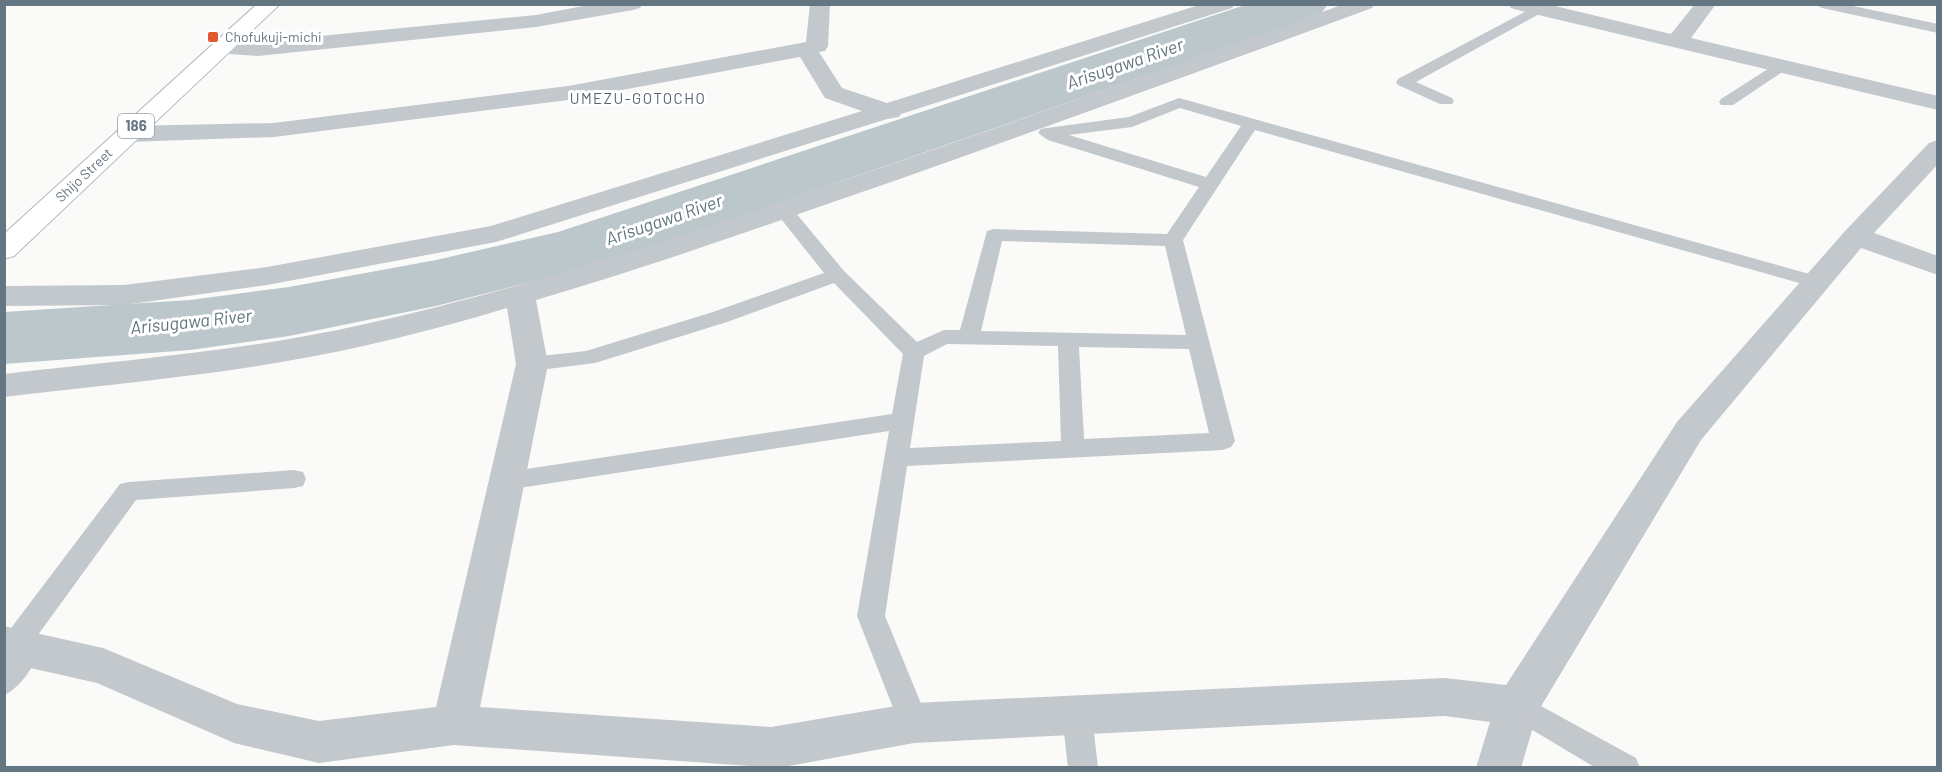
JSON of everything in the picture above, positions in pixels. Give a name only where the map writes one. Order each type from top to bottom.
[{"type":"main road","name":"Shijo Street","points":[[4,250],[270,4]]},
{"type":"street","points":[[221,48],[258,50],[534,13],[633,4]]},
{"type":"street","points":[[129,134],[274,130],[568,93],[806,49],[817,46],[820,4]]},
{"type":"street","points":[[4,296],[135,293],[267,276],[496,234],[890,112],[1225,4]]},
{"type":"street","points":[[4,386],[245,356],[351,338],[520,296],[1039,129],[1365,4]]},
{"type":"street","points":[[1676,42],[1706,4]]},
{"type":"street","points":[[1527,7],[1936,101]]},
{"type":"street","points":[[806,49],[833,93],[890,112]]},
{"type":"street","points":[[1498,768],[1517,706],[1689,431],[1856,236],[1938,148]]},
{"type":"street","points":[[1856,236],[1938,266]]},
{"type":"street","points":[[454,725],[532,364],[520,296]]},
{"type":"street","points":[[13,655],[103,666],[234,723],[319,742],[454,725],[771,748],[914,723],[1444,697],[1517,706]]},
{"type":"lane","points":[[1822,4],[1938,29]]},
{"type":"lane","points":[[1446,100],[1404,82],[1527,7]]},
{"type":"lane","points":[[1726,102],[1782,65]]},
{"type":"lane","points":[[1039,129],[1132,122],[1179,103],[1817,282]]},
{"type":"lane","points":[[896,458],[1223,441],[1173,240],[1251,123]]},
{"type":"lane","points":[[1039,129],[1209,184]]},
{"type":"lane","points":[[783,210],[837,275],[914,352]]},
{"type":"lane","points":[[969,337],[994,235],[1173,240]]},
{"type":"lane","points":[[532,364],[587,358],[720,317],[837,275]]},
{"type":"lane","points":[[914,352],[944,337],[1198,342]]},
{"type":"lane","points":[[1068,339],[1073,448]]},
{"type":"lane","points":[[914,352],[901,422],[872,616],[914,723]]},
{"type":"lane","points":[[506,481],[901,422]]},
{"type":"lane","points":[[13,655],[129,491],[294,479]]},
{"type":"lane","points":[[1517,706],[1625,768]]},
{"type":"lane","points":[[1077,715],[1083,768]]},
{"type":"waterway","name":"Arisugawa River","points":[[4,338],[190,325],[289,312],[387,294],[581,248],[1302,4]]},
{"type":"place","name":"Chofukuji-michi","points":[[213,37]]},
{"type":"district","name":"UMEZU-GOTOCHO","points":[[638,99]]}]
